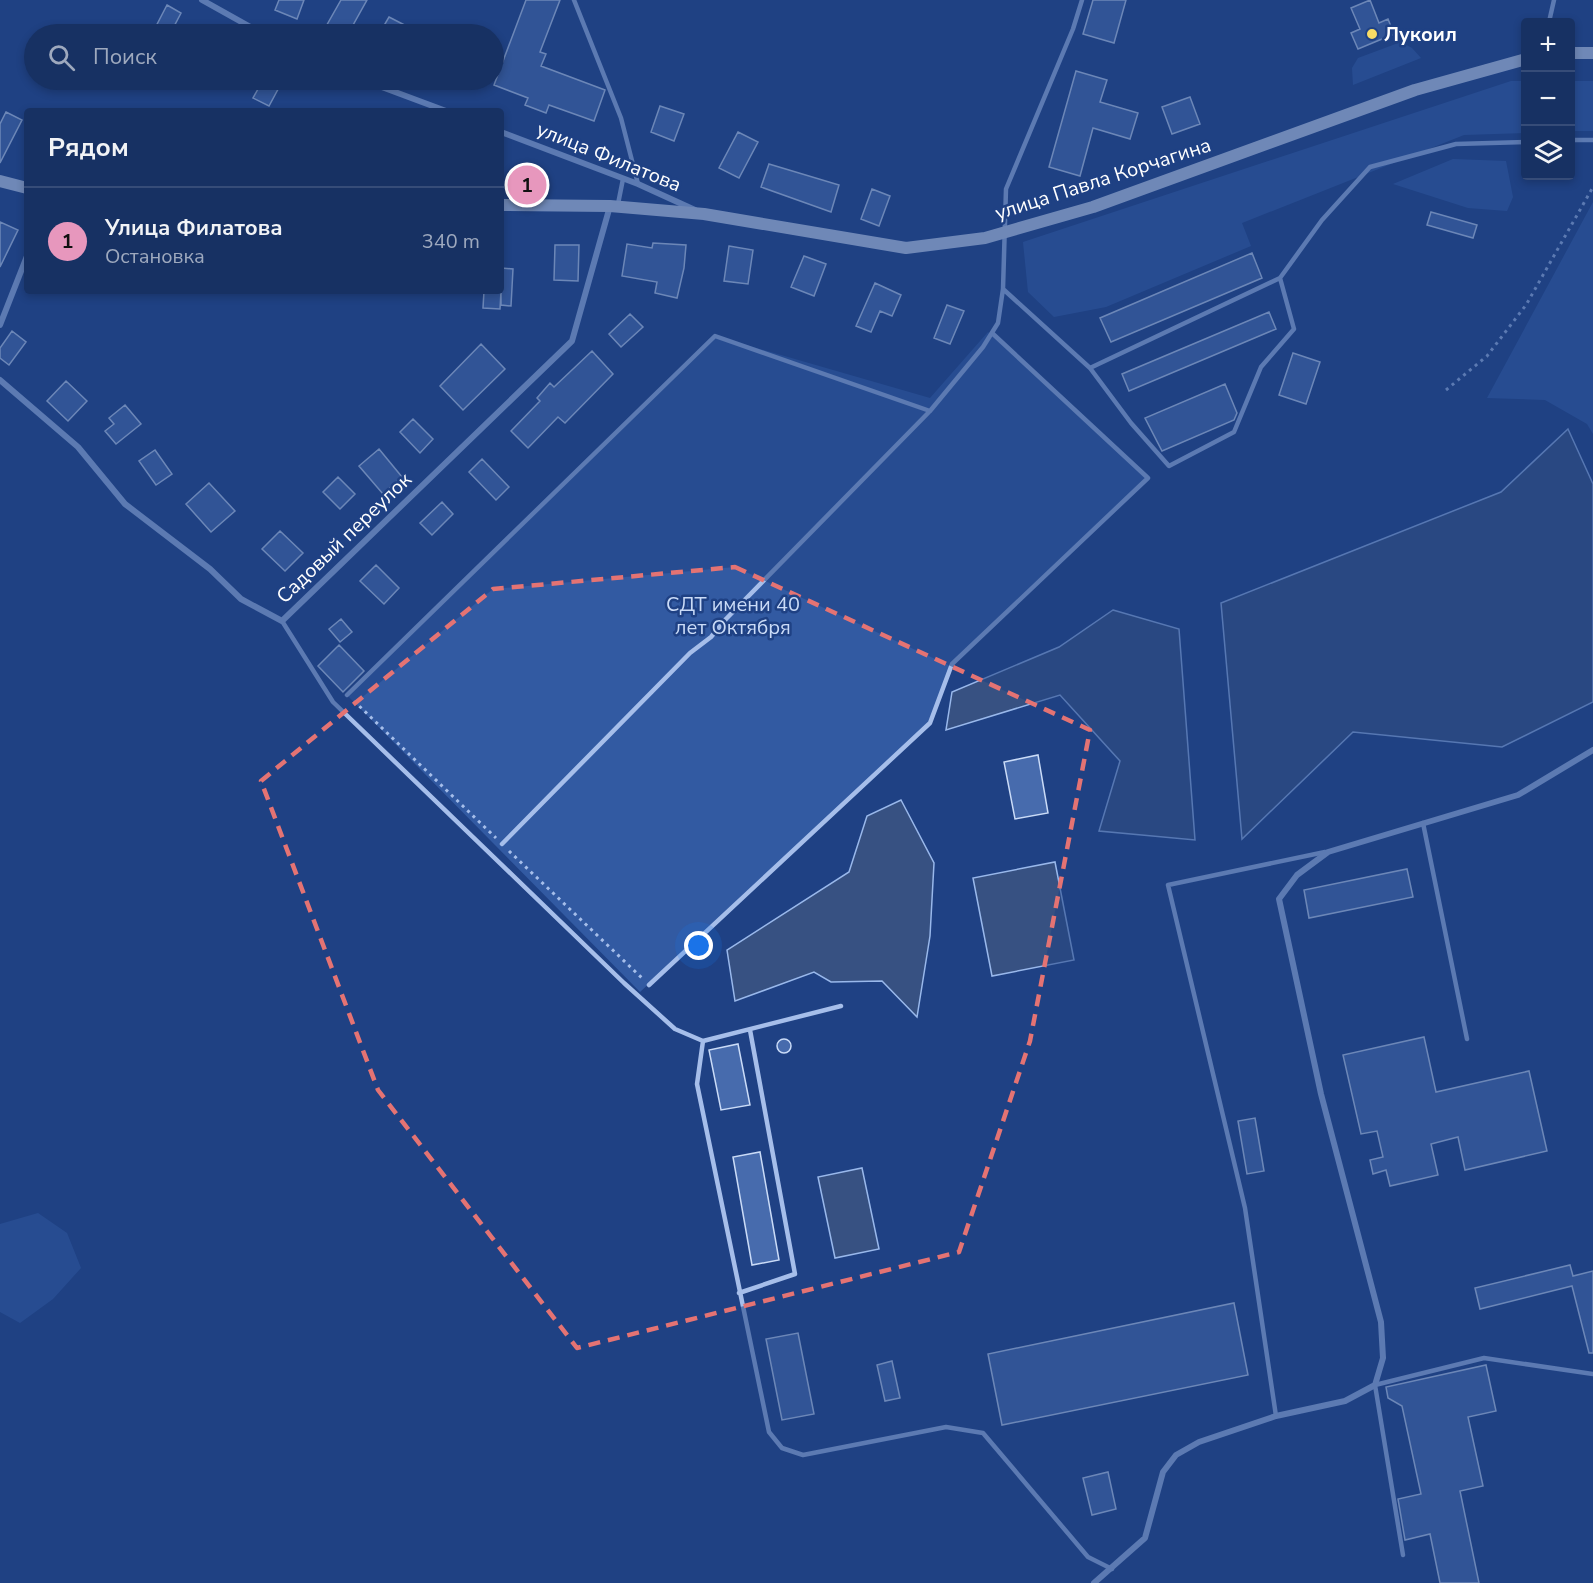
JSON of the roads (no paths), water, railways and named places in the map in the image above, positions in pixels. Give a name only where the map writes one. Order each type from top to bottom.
[{"type":"main road","points":[[1575,53],[1593,53]]},
{"type":"main road","name":"улица Павла Корчагина","points":[[504,205],[614,207],[704,214],[906,248],[985,238],[1093,207],[1415,90],[1521,60]]},
{"type":"main road","points":[[0,182],[24,187]]},
{"type":"street","points":[[202,0],[245,24]]},
{"type":"street","points":[[390,90],[438,108]]},
{"type":"street","name":"улица Филатова","points":[[504,133],[638,184],[704,214]]},
{"type":"street","name":"Садовый переулок","points":[[0,380],[78,447],[124,504],[210,569],[241,599],[282,621],[572,341],[614,207]]},
{"type":"street","points":[[0,325],[24,264]]},
{"type":"street","points":[[1094,1583],[1146,1538],[1163,1472],[1176,1455],[1199,1442],[1276,1416],[1345,1401],[1375,1385],[1383,1358],[1381,1322],[1321,1094],[1279,899],[1297,875],[1328,852],[1518,795],[1593,750]]},
{"type":"lane","points":[[574,0],[621,118],[638,184]]},
{"type":"lane","points":[[502,844],[690,653],[711,637],[726,618],[930,411],[983,347],[998,323],[1003,289],[1006,189],[1073,29],[1082,0]]},
{"type":"lane","points":[[1550,18],[1554,0]]},
{"type":"lane","points":[[1575,140],[1593,140]]},
{"type":"lane","points":[[1090,368],[1281,279],[1322,220],[1370,167],[1456,144],[1521,142]]},
{"type":"lane","points":[[614,207],[623,179]]},
{"type":"lane","points":[[1003,289],[1090,368],[1131,423],[1169,466],[1233,432],[1262,367],[1294,329],[1281,279]]},
{"type":"lane","points":[[649,985],[930,723],[952,663],[1148,478],[992,333]]},
{"type":"lane","points":[[347,695],[715,336],[930,411]]},
{"type":"lane","points":[[282,621],[333,702],[624,983],[675,1029],[703,1041],[841,1006]]},
{"type":"lane","points":[[1423,823],[1467,1039]]},
{"type":"lane","points":[[1276,1416],[1245,1208],[1168,885],[1328,852]]},
{"type":"lane","points":[[739,1293],[795,1274],[750,1030]]},
{"type":"lane","points":[[703,1041],[697,1084],[739,1293],[770,1432],[782,1448],[803,1455],[946,1427],[983,1433],[1088,1557],[1112,1569]]},
{"type":"lane","points":[[1402,1555],[1375,1385],[1484,1358],[1593,1374]]},
{"type":"place","name":"Лукоил","points":[[1372,34]]},
{"type":"place","name":"Улица Филатова","points":[[527,185]]},
{"type":"park label","name":"СДТ имени 40 лет Октября","points":[[733,616]]}]
